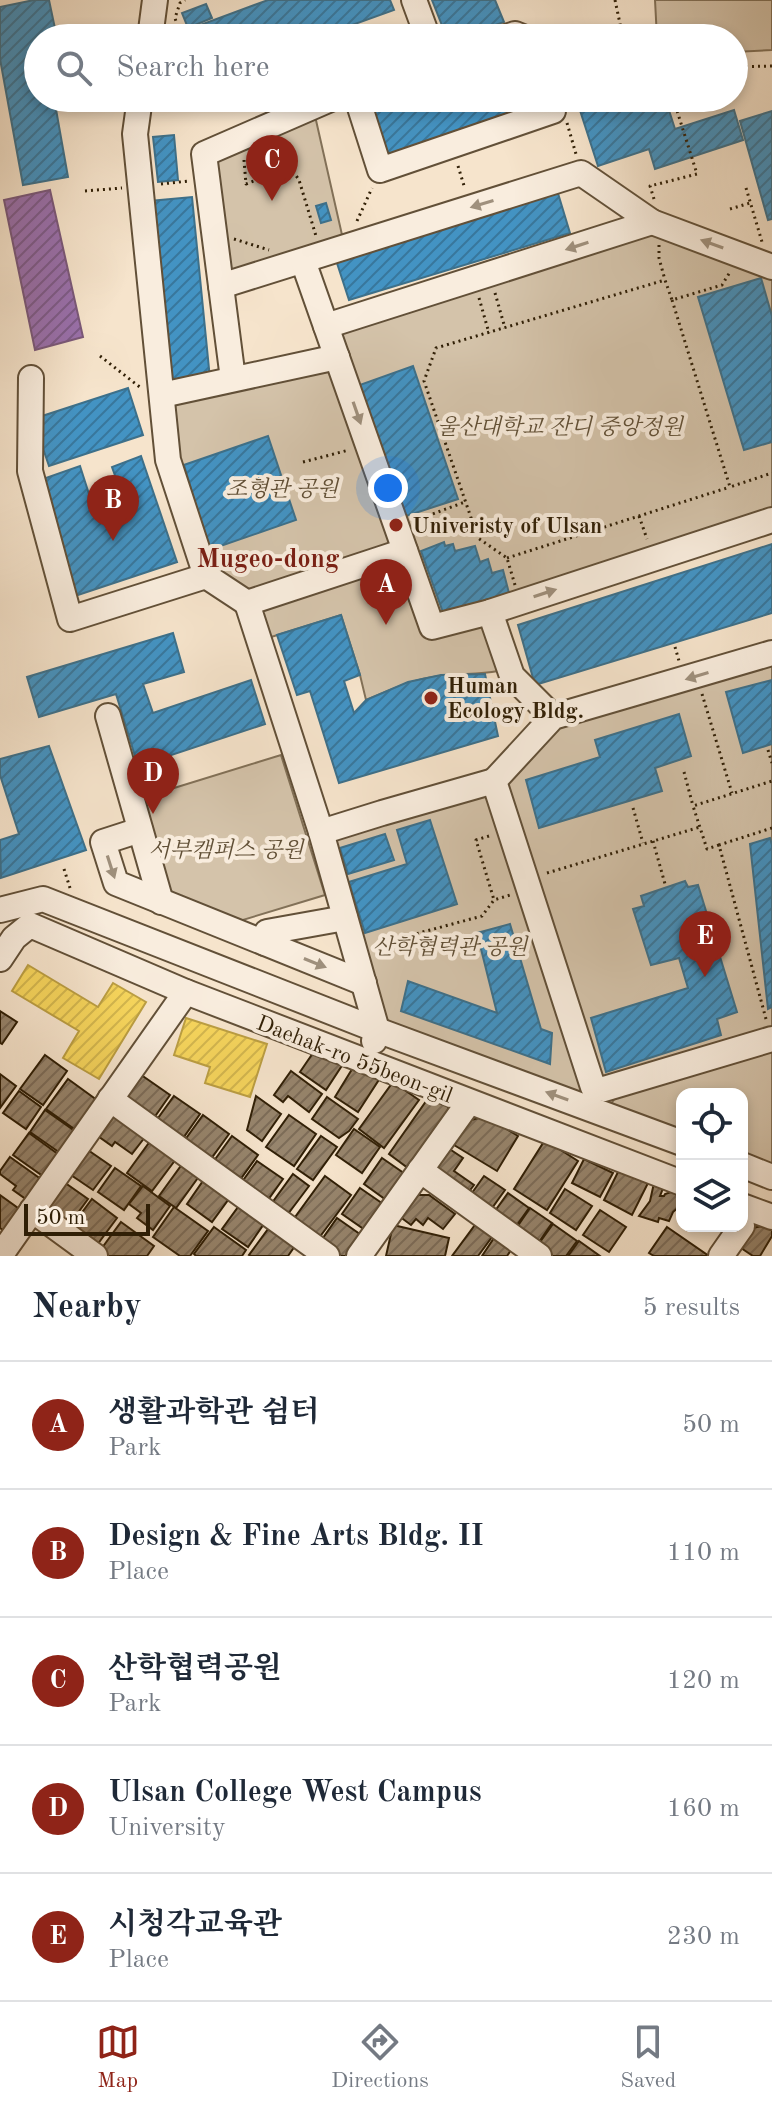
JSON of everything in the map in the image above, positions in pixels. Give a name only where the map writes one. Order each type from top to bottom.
[{"type":"street","points":[[152,24],[155,0]]},
{"type":"street","points":[[414,0],[423,24]]},
{"type":"street","points":[[138,112],[135,134],[168,460],[206,576],[247,603],[321,832],[377,1030],[367,1063]]},
{"type":"street","points":[[233,379],[204,154],[301,112]]},
{"type":"street","points":[[361,112],[380,170],[550,112]]},
{"type":"street","points":[[221,286],[581,173],[656,223],[759,257]]},
{"type":"street","points":[[326,326],[656,223]]},
{"type":"street","points":[[312,258],[326,326],[432,627],[490,612],[772,520]]},
{"type":"street","points":[[163,400],[233,379],[337,357]]},
{"type":"street","points":[[31,378],[30,471],[70,619],[206,576]]},
{"type":"street","points":[[247,603],[405,551]]},
{"type":"street","points":[[490,612],[512,676],[553,717]]},
{"type":"street","points":[[321,832],[494,781],[553,717],[772,653]]},
{"type":"street","points":[[108,716],[161,902]]},
{"type":"street","points":[[494,781],[601,1112]]},
{"type":"street","points":[[140,830],[103,842],[116,883],[364,983]]},
{"type":"street","points":[[0,910],[43,899],[377,1030],[676,1141]]},
{"type":"street","points":[[265,943],[267,932],[345,918]]},
{"type":"street","name":"Daehak-ro 55beon-gil","points":[[0,959],[14,938],[30,925],[186,992],[676,1181]]},
{"type":"street","points":[[0,1256],[186,992]]},
{"type":"street","points":[[593,1087],[604,1089],[770,1033]]},
{"type":"street","points":[[110,1099],[327,1256]]},
{"type":"street","points":[[359,1256],[469,1102]]},
{"type":"street","points":[[748,1167],[772,1177]]},
{"type":"street","points":[[420,1170],[539,1256]]},
{"type":"street","points":[[32,1210],[95,1256]]},
{"type":"street","points":[[721,1256],[750,1217]]},
{"type":"path","points":[[177,24],[175,18],[180,3],[185,0]]},
{"type":"path","points":[[615,0],[620,24]]},
{"type":"path","points":[[748,67],[772,66]]},
{"type":"path","points":[[650,186],[697,174],[677,112]]},
{"type":"path","points":[[567,123],[581,173]]},
{"type":"path","points":[[215,233],[312,258],[299,180],[295,174],[277,172],[246,184],[241,138]]},
{"type":"path","points":[[451,146],[471,208]]},
{"type":"path","points":[[345,248],[380,170]]},
{"type":"path","points":[[85,191],[208,179]]},
{"type":"path","points":[[672,300],[722,285],[759,257],[746,188]]},
{"type":"path","points":[[730,209],[750,203]]},
{"type":"path","points":[[656,223],[659,258],[665,280],[730,487]]},
{"type":"path","points":[[482,276],[505,328]]},
{"type":"path","points":[[482,276],[489,333]]},
{"type":"path","points":[[520,601],[507,558],[478,538],[424,381],[436,348],[665,280]]},
{"type":"path","points":[[100,356],[163,400]]},
{"type":"path","points":[[303,462],[368,445]]},
{"type":"path","points":[[507,558],[772,473]]},
{"type":"path","points":[[412,521],[465,502]]},
{"type":"path","points":[[639,516],[653,558]]},
{"type":"path","points":[[702,692],[732,793]]},
{"type":"path","points":[[768,750],[772,763]]},
{"type":"path","points":[[684,772],[707,849],[772,828]]},
{"type":"path","points":[[693,806],[772,781]]},
{"type":"path","points":[[633,808],[643,844]]},
{"type":"path","points":[[541,875],[700,827]]},
{"type":"path","points":[[382,943],[482,916],[494,900],[476,840]]},
{"type":"path","points":[[653,841],[665,884]]},
{"type":"path","points":[[719,845],[770,1033]]},
{"type":"green space","points":[[655,0],[772,0],[772,50],[748,51],[748,24],[656,24]]},
{"type":"green space","points":[[301,112],[314,112],[345,248],[221,286],[204,154]]},
{"type":"green space","name":"울산대학교 잔디 중앙정원","points":[[652,222],[772,267],[772,520],[432,627],[326,326]]},
{"type":"green space","name":"조형관 공원","points":[[334,361],[400,546],[248,598],[211,574],[174,457],[169,397]]},
{"type":"green space","points":[[402,557],[431,632],[484,617],[498,671],[429,677],[366,700],[341,615],[268,638],[258,607]]},
{"type":"green space","points":[[772,661],[772,1033],[600,1079],[500,782],[551,726]]},
{"type":"green space","name":"서부캠퍼스 공원","points":[[281,755],[325,895],[223,926],[161,902],[132,801]]},
{"type":"green space","name":"산학협력관 공원","points":[[487,793],[584,1092],[577,1095],[386,1026],[331,839]]},
{"type":"green space","points":[[772,1050],[772,1171],[748,1161],[748,1088],[676,1088],[676,1134],[611,1104],[615,1098]]},
{"type":"building: Homes","points":[[28,965],[98,1007],[113,983],[146,1002],[99,1079],[63,1058],[79,1031],[12,991]]},
{"type":"building: Homes","points":[[186,1018],[267,1044],[250,1097],[205,1083],[210,1067],[174,1055]]},
{"type":"building: Offices","points":[[50,190],[83,337],[35,350],[4,200]]},
{"type":"building: Schools","points":[[49,0],[54,24],[24,24],[24,112],[56,112],[68,177],[23,185],[0,59],[0,7]]},
{"type":"building: Schools","points":[[268,0],[390,0],[394,10],[355,24],[203,24]]},
{"type":"building: Schools","points":[[432,0],[495,0],[504,22],[498,24],[441,24]]},
{"type":"building: Schools","points":[[206,4],[212,18],[198,24],[186,24],[182,13]]},
{"type":"building: Schools","points":[[772,111],[772,219],[768,220],[740,121]]},
{"type":"building: Schools","points":[[371,112],[512,112],[385,156]]},
{"type":"building: Schools","points":[[581,112],[670,112],[675,129],[735,112],[743,140],[655,169],[649,149],[598,166]]},
{"type":"building: Schools","points":[[174,135],[178,180],[158,182],[153,137]]},
{"type":"building: Schools","points":[[557,190],[570,233],[349,300],[335,257]]},
{"type":"building: Schools","points":[[192,197],[210,379],[170,385],[150,201]]},
{"type":"building: Schools","points":[[326,203],[331,220],[321,223],[316,206]]},
{"type":"building: Schools","points":[[761,278],[772,316],[772,442],[744,450],[698,297]]},
{"type":"building: Schools","points":[[413,366],[458,499],[400,518],[354,387]]},
{"type":"building: Schools","points":[[128,388],[143,435],[49,466],[33,419]]},
{"type":"building: Schools","points":[[268,436],[296,520],[209,550],[184,465]]},
{"type":"building: Schools","points":[[141,456],[177,562],[75,596],[37,481],[80,466],[97,519],[127,509],[112,467]]},
{"type":"building: Schools","points":[[444,542],[445,546],[453,544],[455,551],[475,546],[480,562],[488,559],[492,573],[503,570],[510,597],[445,618],[421,551]]},
{"type":"building: Schools","points":[[772,544],[772,613],[535,685],[518,625]]},
{"type":"building: Schools","name":"Human Ecology Bldg.","points":[[341,615],[360,675],[344,681],[354,713],[366,700],[408,682],[441,675],[485,674],[498,736],[339,783],[310,691],[297,695],[277,635]]},
{"type":"building: Schools","points":[[173,633],[184,672],[143,684],[153,713],[251,680],[265,724],[138,766],[116,694],[39,717],[27,677]]},
{"type":"building: Schools","points":[[772,680],[772,744],[743,753],[726,692]]},
{"type":"building: Schools","points":[[679,714],[691,756],[655,768],[662,791],[539,828],[526,780],[600,757],[595,740]]},
{"type":"building: Schools","points":[[49,746],[86,850],[1,878],[0,840],[19,834],[0,775],[0,759]]},
{"type":"building: Schools","points":[[430,820],[457,904],[365,933],[349,882],[407,864],[397,830]]},
{"type":"building: Schools","points":[[385,834],[394,860],[348,874],[340,848]]},
{"type":"building: Schools","points":[[770,838],[772,1007],[768,1009],[750,844]]},
{"type":"building: Schools","points":[[685,881],[688,887],[698,885],[737,1012],[717,1019],[721,1035],[606,1072],[591,1018],[688,988],[679,958],[651,965],[633,909],[644,906],[641,896]]},
{"type":"building: Schools","points":[[510,924],[541,1029],[552,1033],[550,1064],[401,1011],[408,981],[497,1013],[477,933]]},
{"type":"building: Other","points":[[0,1011],[17,1022],[2,1044],[0,1043]]},
{"type":"building: Other","points":[[317,1047],[343,1064],[326,1090],[300,1072]]},
{"type":"building: Other","points":[[45,1055],[67,1071],[43,1105],[20,1089]]},
{"type":"building: Other","points":[[354,1066],[382,1075],[358,1112],[335,1097]]},
{"type":"building: Other","points":[[291,1071],[322,1094],[309,1112],[288,1096],[283,1102],[274,1095]]},
{"type":"building: Other","points":[[137,1072],[170,1095],[151,1122],[127,1105],[123,1090]]},
{"type":"building: Other","points":[[0,1074],[16,1086],[0,1108]]},
{"type":"building: Other","points":[[68,1079],[101,1103],[80,1133],[46,1109]]},
{"type":"building: Other","points":[[393,1082],[419,1100],[384,1148],[359,1129]]},
{"type":"building: Other","points":[[19,1091],[41,1107],[26,1129],[3,1113]]},
{"type":"building: Other","points":[[174,1096],[200,1114],[179,1144],[153,1125]]},
{"type":"building: Other","points":[[256,1096],[281,1114],[262,1141],[247,1130]]},
{"type":"building: Other","points":[[327,1097],[358,1119],[339,1138],[312,1119]]},
{"type":"building: Other","points":[[429,1097],[447,1103],[450,1116],[412,1171],[389,1154]]},
{"type":"building: Other","points":[[45,1110],[79,1134],[63,1155],[30,1132]]},
{"type":"building: Other","points":[[203,1115],[229,1134],[208,1163],[182,1144]]},
{"type":"building: Other","points":[[289,1115],[316,1134],[294,1166],[266,1147]]},
{"type":"building: Other","points":[[485,1116],[518,1136],[497,1171],[454,1145],[468,1121]]},
{"type":"building: Other","points":[[107,1117],[118,1117],[145,1137],[132,1154],[115,1142],[112,1146],[95,1134]]},
{"type":"building: Other","points":[[354,1129],[380,1147],[362,1173],[336,1155]]},
{"type":"building: Other","points":[[29,1133],[62,1157],[47,1179],[13,1155]]},
{"type":"building: Other","points":[[232,1136],[258,1155],[237,1184],[211,1165]]},
{"type":"building: Other","points":[[321,1136],[337,1147],[313,1180],[297,1169]]},
{"type":"building: Other","points":[[151,1140],[176,1159],[152,1191],[127,1173]]},
{"type":"building: Other","points":[[545,1140],[578,1161],[547,1210],[514,1189]]},
{"type":"building: Other","points":[[85,1148],[111,1166],[93,1190],[68,1173]]},
{"type":"building: Other","points":[[448,1148],[463,1158],[454,1171],[474,1185],[464,1198],[434,1166]]},
{"type":"building: Other","points":[[10,1157],[45,1182],[30,1202],[13,1190],[16,1186],[0,1174]]},
{"type":"building: Other","points":[[382,1158],[408,1176],[389,1202],[364,1184]]},
{"type":"building: Other","points":[[584,1159],[613,1173],[600,1197],[572,1183]]},
{"type":"building: Other","points":[[257,1161],[283,1179],[265,1204],[239,1186]]},
{"type":"building: Other","points":[[183,1163],[200,1175],[176,1208],[159,1196]]},
{"type":"building: Other","points":[[115,1168],[141,1186],[124,1210],[98,1192]]},
{"type":"building: Other","points":[[619,1170],[648,1183],[632,1215],[604,1200]]},
{"type":"building: Other","points":[[293,1174],[309,1186],[285,1218],[269,1207]]},
{"type":"building: Other","points":[[325,1176],[351,1195],[316,1242],[290,1224]]},
{"type":"building: Other","points":[[484,1176],[505,1190],[487,1215],[467,1200]]},
{"type":"building: Other","points":[[205,1178],[231,1196],[212,1222],[187,1204]]},
{"type":"building: Other","points":[[61,1180],[88,1199],[66,1229],[48,1216],[45,1201]]},
{"type":"building: Other","points":[[654,1183],[664,1186],[660,1196],[676,1192],[676,1209],[669,1221],[659,1218],[658,1222],[639,1216],[650,1201]]},
{"type":"building: Other","points":[[143,1186],[170,1206],[153,1230],[137,1218],[141,1213],[129,1204]]},
{"type":"building: Other","points":[[360,1188],[386,1206],[368,1232],[342,1214]]},
{"type":"building: Other","points":[[565,1189],[592,1206],[576,1230],[550,1213]]},
{"type":"building: Other","points":[[508,1193],[529,1208],[512,1232],[490,1218]]},
{"type":"building: Other","points":[[0,1195],[25,1213],[10,1235],[0,1228]]},
{"type":"building: Other","points":[[415,1195],[429,1195],[455,1214],[443,1229],[428,1218],[423,1225],[416,1219],[411,1225],[399,1216]]},
{"type":"building: Other","points":[[92,1199],[117,1218],[94,1249],[69,1230]]},
{"type":"building: Other","points":[[241,1203],[266,1221],[248,1247],[222,1229]]},
{"type":"building: Other","points":[[174,1207],[208,1231],[190,1256],[180,1256],[153,1237]]},
{"type":"building: Other","points":[[530,1208],[552,1223],[535,1248],[513,1233]]},
{"type":"building: Other","points":[[600,1210],[626,1227],[609,1252],[583,1235]]},
{"type":"building: Other","points":[[337,1218],[364,1237],[350,1256],[334,1256],[318,1245]]},
{"type":"building: Other","points":[[121,1222],[154,1246],[147,1256],[104,1256],[99,1252]]},
{"type":"building: Other","points":[[553,1224],[577,1241],[566,1256],[545,1256],[535,1249]]},
{"type":"building: Other","points":[[271,1225],[297,1243],[288,1256],[249,1255]]},
{"type":"building: Other","points":[[393,1225],[449,1238],[445,1256],[386,1256]]},
{"type":"building: Other","points":[[475,1225],[492,1237],[478,1256],[452,1256]]},
{"type":"building: Other","points":[[766,1225],[772,1229],[772,1236],[760,1256],[753,1256],[741,1248],[753,1228]]},
{"type":"building: Other","points":[[214,1227],[246,1250],[242,1256],[194,1254]]},
{"type":"building: Other","points":[[667,1227],[709,1256],[654,1256],[649,1253]]},
{"type":"building: Other","points":[[494,1238],[511,1250],[507,1256],[482,1256]]},
{"type":"building: Other","points":[[579,1241],[600,1256],[568,1256]]},
{"type":"place","name":"산학협력공원","points":[[272,201]]},
{"type":"place","name":"Univeristy of Ulsan","points":[[396,525]]},
{"type":"place","name":"Design & Fine Arts Bldg. II","points":[[113,541]]},
{"type":"place","name":"생활과학관 쉼터","points":[[386,625]]},
{"type":"place","name":"Human Ecology Bldg.","points":[[431,698]]},
{"type":"place","name":"Ulsan College West Campus","points":[[153,814]]},
{"type":"place","name":"시청각교육관","points":[[705,977]]},
{"type":"district","name":"Mugeo-dong","points":[[268,558]]}]
